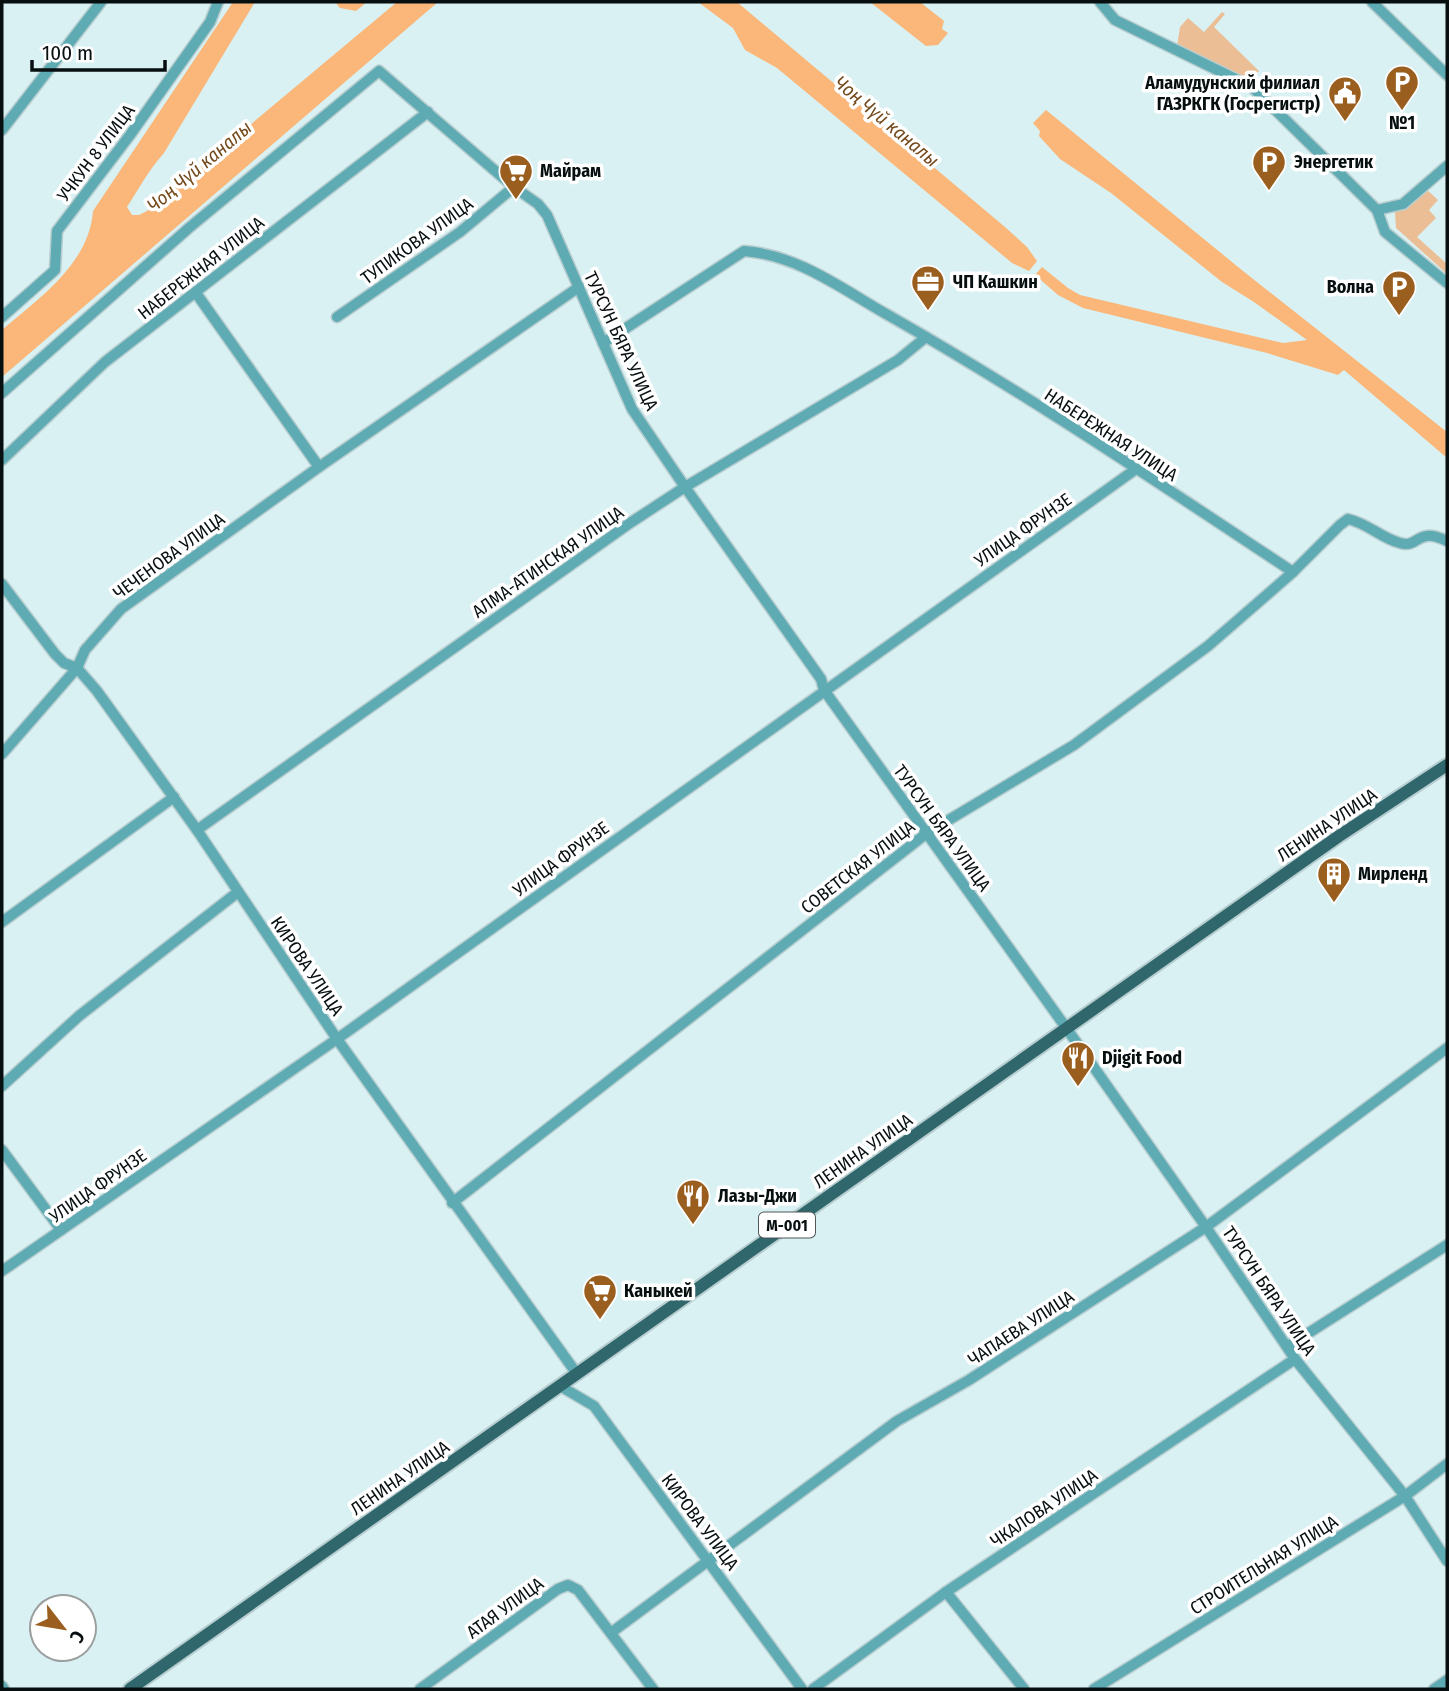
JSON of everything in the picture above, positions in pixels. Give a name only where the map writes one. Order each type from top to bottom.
[{"type":"main road","name":"ЛЕНИНА УЛИЦА","points":[[130,1689],[1339,836],[1447,765]]},
{"type":"street","points":[[2,130],[101,2]]},
{"type":"street","name":"УЧКУН 8 УЛИЦА","points":[[2,317],[55,270],[57,232],[194,45],[210,22],[218,2]]},
{"type":"street","points":[[1100,2],[1115,20],[1252,87],[1377,210],[1385,232],[1447,283]]},
{"type":"street","points":[[1372,2],[1447,75]]},
{"type":"street","name":"ТУРСУН БЯРА УЛИЦА","points":[[2,393],[190,227],[379,71],[514,187],[538,204],[547,215],[632,409],[821,679],[824,690],[1067,1029],[1295,1359],[1405,1496],[1447,1561]]},
{"type":"street","name":"НАБЕРЕЖНАЯ УЛИЦА","points":[[2,460],[105,362],[429,112]]},
{"type":"street","points":[[1377,210],[1403,204],[1447,166]]},
{"type":"street","name":"ТУПИКОВА УЛИЦА","points":[[337,317],[460,232],[514,187]]},
{"type":"street","name":"НАБЕРЕЖНАЯ УЛИЦА","points":[[603,343],[744,251],[793,261],[926,337],[1293,572]]},
{"type":"street","name":"ЧЕЧЕНОВА УЛИЦА","points":[[2,754],[77,668],[85,650],[121,609],[319,467],[579,287]]},
{"type":"street","points":[[196,293],[319,467]]},
{"type":"street","name":"АЛМА-АТИНСКАЯ УЛИЦА","points":[[197,830],[630,523],[685,487],[898,360],[926,337]]},
{"type":"street","name":"УЛИЦА ФРУНЗЕ","points":[[2,1271],[337,1039],[1136,469]]},
{"type":"street","points":[[1293,572],[1348,519],[1363,522],[1401,544],[1433,534],[1447,541]]},
{"type":"street","name":"СОВЕТСКАЯ УЛИЦА","points":[[452,1203],[926,833],[1074,745],[1208,646],[1293,572]]},
{"type":"street","name":"КИРОВА УЛИЦА","points":[[2,584],[55,654],[64,663],[77,668],[97,691],[197,830],[337,1039],[452,1203],[577,1374]]},
{"type":"street","points":[[2,922],[174,797]]},
{"type":"street","points":[[2,1086],[79,1016],[239,892]]},
{"type":"street","name":"ЧАПАЕВА УЛИЦА","points":[[612,1632],[897,1421],[969,1380],[1206,1227],[1447,1048]]},
{"type":"street","points":[[2,1150],[61,1230]]},
{"type":"street","points":[[1288,1346],[1447,1245]]},
{"type":"street","name":"ЧКАЛОВА УЛИЦА","points":[[813,1689],[946,1592],[1295,1359]]},
{"type":"street","name":"КИРОВА УЛИЦА","points":[[560,1386],[594,1406],[802,1689]]},
{"type":"street","name":"СТРОИТЕЛЬНАЯ УЛИЦА","points":[[1094,1689],[1405,1496],[1447,1464]]},
{"type":"street","name":"АТАЯ УЛИЦА","points":[[420,1689],[558,1589],[568,1585],[578,1590],[653,1689]]},
{"type":"street","points":[[946,1592],[1024,1689]]},
{"type":"street","points":[[1434,1689],[1447,1680]]},
{"type":"shaded area","points":[[233,2],[255,2],[164,153],[127,207],[132,215],[147,211],[397,2],[438,2],[2,377],[2,330],[46,292],[72,264],[89,230],[93,211]]},
{"type":"shaded area","points":[[335,2],[367,2],[356,11],[340,8]]},
{"type":"shaded area","points":[[698,2],[737,2],[1005,227],[1027,247],[1037,261],[1029,271],[1012,263],[777,68],[745,50],[733,28]]},
{"type":"shaded area","points":[[870,2],[920,2],[944,21],[942,29],[948,33],[938,45],[926,46]]},
{"type":"shaded area","points":[[1222,12],[1225,14],[1214,27],[1259,71],[1249,81],[1177,46],[1180,27],[1188,18],[1204,32]]},
{"type":"shaded area","points":[[1046,110],[1243,271],[1447,432],[1447,458],[1344,370],[1338,375],[1267,353],[1083,308],[1058,295],[1035,275],[1042,267],[1080,295],[1283,343],[1307,340],[1222,282],[1111,193],[1060,159],[1039,136],[1040,131],[1033,123]]},
{"type":"shaded area","points":[[1426,189],[1438,200],[1429,210],[1436,218],[1417,237],[1447,264],[1446,273],[1396,228],[1395,212],[1413,203]]},
{"type":"place","name":"№1","points":[[1402,112]]},
{"type":"place","name":"Аламудунский филиал ГАЗРКГК (Госрегистр)","points":[[1345,123]]},
{"type":"place","name":"Энергетик","points":[[1269,192]]},
{"type":"place","name":"Майрам","points":[[516,201]]},
{"type":"place","name":"ЧП Кашкин","points":[[928,312]]},
{"type":"place","name":"Волна","points":[[1399,317]]},
{"type":"place","name":"Мирленд","points":[[1334,904]]},
{"type":"place","name":"Djigit Food","points":[[1078,1088]]},
{"type":"place","name":"Лазы-Джи","points":[[693,1226]]},
{"type":"place","name":"Каныкей","points":[[600,1321]]},
{"type":"water label","name":"Чоң Чүй каналы","points":[[887,121]]},
{"type":"water label","name":"Чоң Чүй каналы","points":[[199,166]]}]
